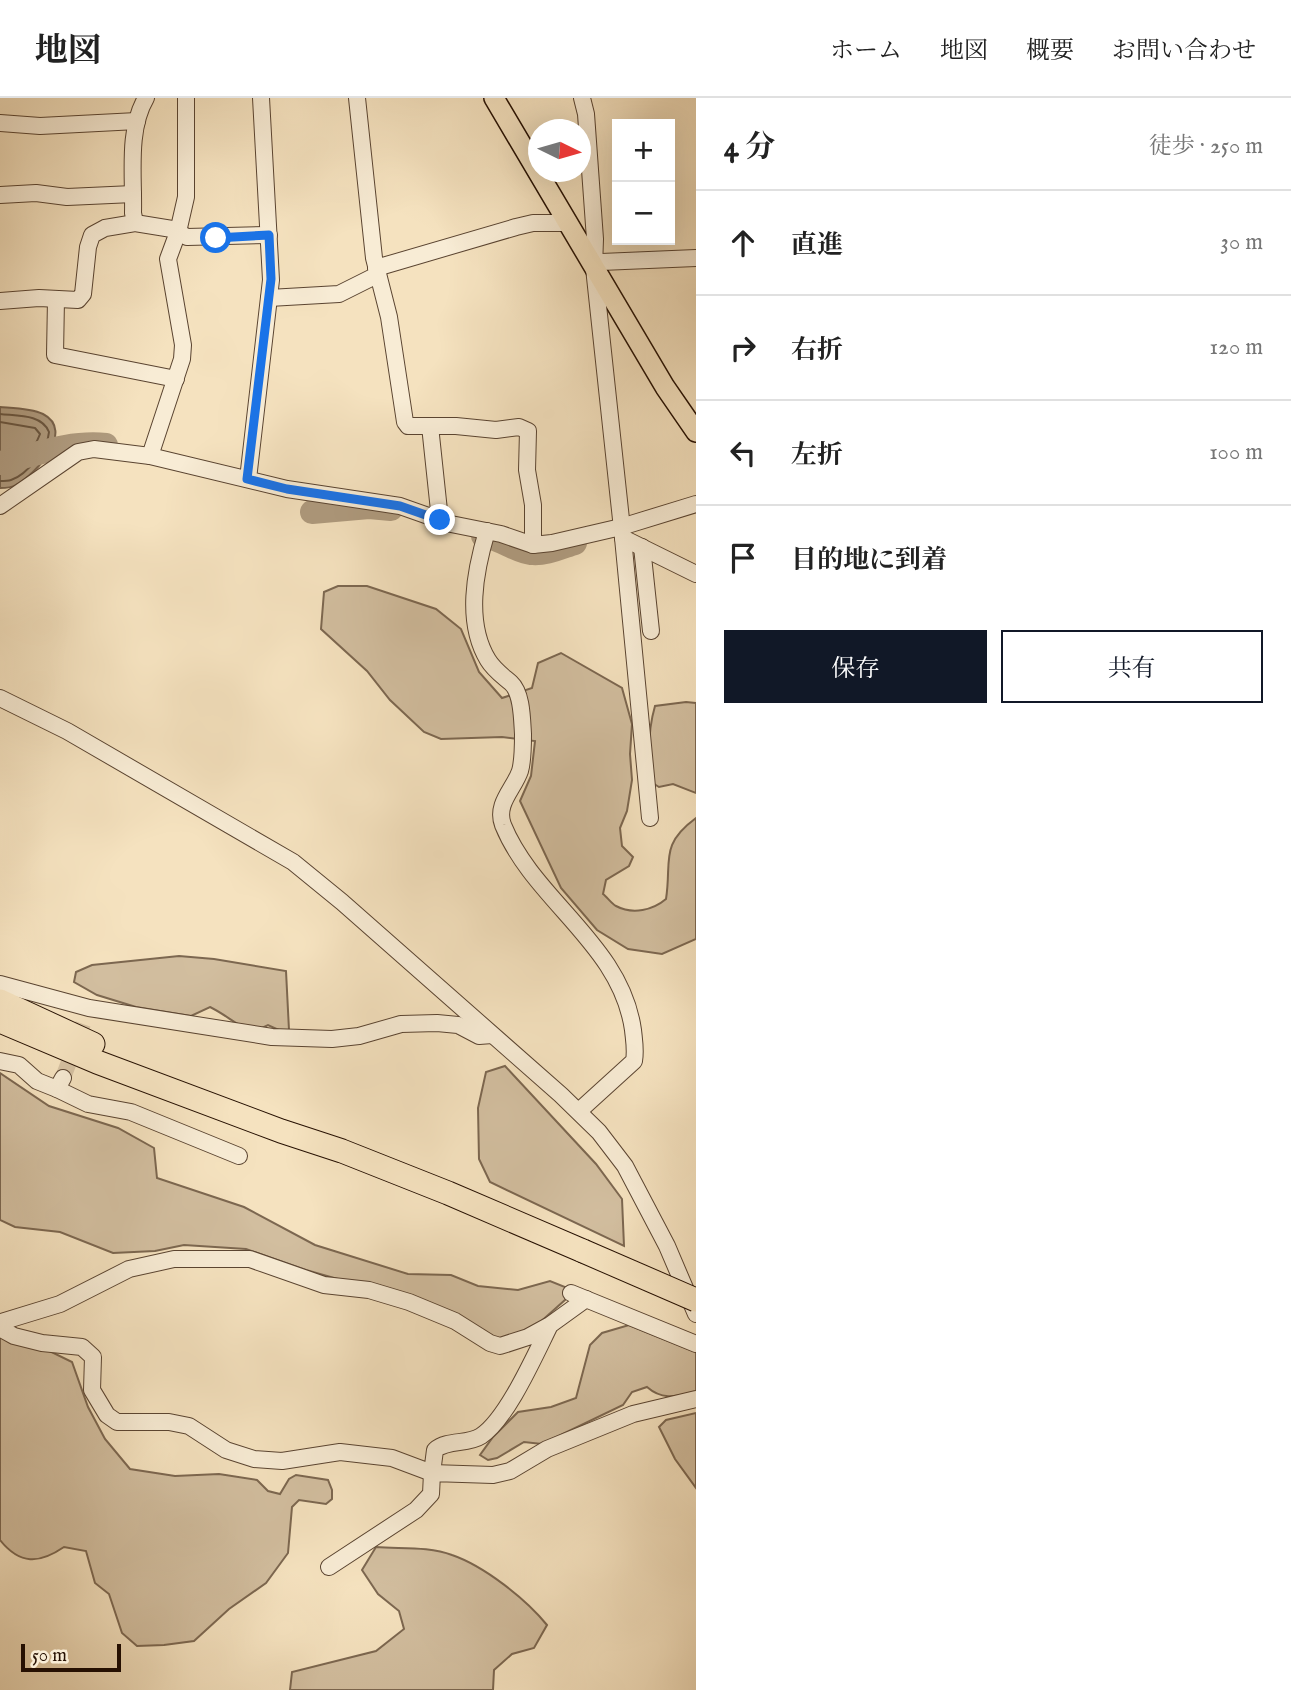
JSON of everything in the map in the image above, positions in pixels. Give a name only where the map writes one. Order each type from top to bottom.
[{"type":"highway","points":[[0,1002],[104,1049],[284,1123],[342,1151]]},
{"type":"highway","points":[[0,1021],[144,1080],[342,1151],[448,1193],[696,1300]]},
{"type":"main road","points":[[494,98],[665,387],[696,432]]},
{"type":"street","points":[[135,223],[133,194],[137,121],[146,98]]},
{"type":"street","points":[[150,456],[182,359],[183,345],[168,259],[187,197],[186,98]]},
{"type":"street","points":[[247,479],[271,279],[261,98]]},
{"type":"street","points":[[357,98],[377,271],[389,317],[405,422],[408,426],[496,430],[519,427],[528,430],[527,470],[533,505],[533,545]]},
{"type":"street","points":[[582,98],[586,114],[595,239],[594,268],[621,510],[650,818]]},
{"type":"street","points":[[0,122],[40,126],[137,121]]},
{"type":"street","points":[[0,195],[36,193],[67,197],[133,194]]},
{"type":"street","points":[[0,300],[78,300],[83,295],[88,247],[92,235],[104,228],[135,223],[172,229],[187,237],[269,235]]},
{"type":"street","points":[[269,298],[339,294],[377,271],[516,227],[533,223],[568,223]]},
{"type":"street","points":[[594,268],[601,262],[696,258]]},
{"type":"street","points":[[56,299],[55,355],[176,379]]},
{"type":"street","points":[[430,426],[440,520]]},
{"type":"street","points":[[2,502],[78,452],[94,449],[150,456],[287,489],[400,506],[440,520],[533,545],[622,532],[696,504]]},
{"type":"street","points":[[487,531],[477,566],[474,607],[479,638],[488,660],[513,685],[519,698],[523,735],[520,771],[502,804],[502,822],[512,844],[543,890],[575,922],[611,971],[624,996],[631,1020],[634,1061],[579,1111]]},
{"type":"street","points":[[622,532],[642,547],[696,574]]},
{"type":"street","points":[[642,547],[652,631]]},
{"type":"street","points":[[0,698],[89,743],[293,862],[579,1111],[612,1147],[625,1166],[667,1246],[696,1314]]},
{"type":"street","points":[[0,984],[89,1008],[272,1037],[359,1037],[401,1024],[437,1023],[458,1025],[480,1036],[492,1035]]},
{"type":"street","points":[[83,1024],[89,1008]]},
{"type":"street","points":[[0,1061],[19,1065],[37,1081],[60,1083],[88,1104],[131,1112],[239,1156]]},
{"type":"street","points":[[586,1299],[550,1325],[528,1337],[500,1346],[490,1343],[454,1321],[409,1302],[369,1290],[324,1285],[250,1259],[174,1259],[129,1269],[60,1304],[1,1321],[3,1330],[14,1336],[82,1347],[93,1357],[92,1390],[107,1415],[117,1422],[169,1422],[189,1426],[226,1450],[254,1459],[282,1461],[340,1452],[392,1458],[432,1473],[494,1475],[510,1471],[547,1449],[633,1414],[696,1399]]},
{"type":"street","points":[[571,1293],[696,1344]]},
{"type":"street","points":[[329,1567],[416,1510],[430,1494],[435,1450],[441,1445],[477,1439],[491,1430],[550,1325]]},
{"type":"shaded area","points":[[338,586],[367,586],[436,609],[461,629],[479,672],[502,698],[532,688],[538,663],[561,653],[622,688],[632,724],[632,780],[627,811],[620,828],[622,846],[633,857],[629,866],[606,880],[603,894],[616,906],[636,911],[655,906],[666,899],[672,845],[684,828],[696,818],[696,939],[662,954],[628,949],[597,930],[561,888],[520,801],[531,776],[535,741],[502,737],[441,739],[424,732],[390,700],[367,671],[321,629],[324,592]]},
{"type":"shaded area","points":[[696,703],[696,793],[673,784],[659,787],[651,782],[649,744],[655,706]]},
{"type":"shaded area","points":[[179,956],[286,971],[289,1030],[281,1031],[268,1025],[253,1032],[210,1007],[191,1016],[136,1007],[97,995],[74,982],[76,972],[92,965]]},
{"type":"shaded area","points":[[505,1066],[596,1164],[622,1199],[624,1246],[490,1182],[479,1159],[478,1108],[486,1072]]},
{"type":"shaded area","points":[[0,1073],[49,1106],[118,1128],[154,1148],[157,1178],[244,1207],[315,1245],[408,1274],[451,1275],[478,1286],[518,1290],[550,1281],[575,1291],[537,1325],[515,1339],[498,1339],[422,1303],[306,1270],[246,1249],[184,1245],[155,1251],[113,1253],[60,1232],[15,1227],[0,1220]]},
{"type":"shaded area","points":[[629,1325],[696,1352],[696,1392],[665,1396],[647,1387],[632,1392],[623,1405],[542,1444],[524,1442],[497,1458],[488,1460],[480,1455],[493,1437],[518,1412],[551,1407],[576,1398],[590,1345],[602,1333]]},
{"type":"shaded area","points":[[0,1327],[72,1362],[88,1407],[105,1439],[130,1469],[175,1476],[219,1474],[257,1480],[268,1491],[280,1494],[289,1479],[296,1475],[328,1480],[332,1499],[326,1504],[299,1500],[292,1507],[288,1553],[266,1583],[229,1609],[194,1641],[137,1646],[122,1633],[109,1594],[95,1583],[86,1551],[64,1547],[46,1557],[22,1558],[0,1540]]},
{"type":"shaded area","points":[[696,1413],[696,1488],[675,1459],[659,1427],[666,1420]]},
{"type":"shaded area","points":[[376,1547],[434,1550],[464,1560],[504,1584],[547,1625],[534,1648],[512,1654],[494,1670],[493,1690],[290,1690],[292,1672],[376,1651],[404,1629],[399,1611],[378,1594],[362,1570]]},
{"type":"water","points":[[0,407],[28,409],[43,414],[52,422],[55,431],[54,441],[42,463],[24,480],[6,488],[0,488]]},
{"type":"waterway","points":[[0,463],[66,447],[106,445]]},
{"type":"waterway","points":[[312,512],[369,507],[391,509]]},
{"type":"waterway","points":[[483,536],[531,553],[547,552],[575,543]]},
{"type":"tunnel","points":[[63,1078],[83,1024]]},
{"type":"route","points":[[216,238],[269,235],[271,279],[247,479],[287,489],[400,506],[440,520]]}]
